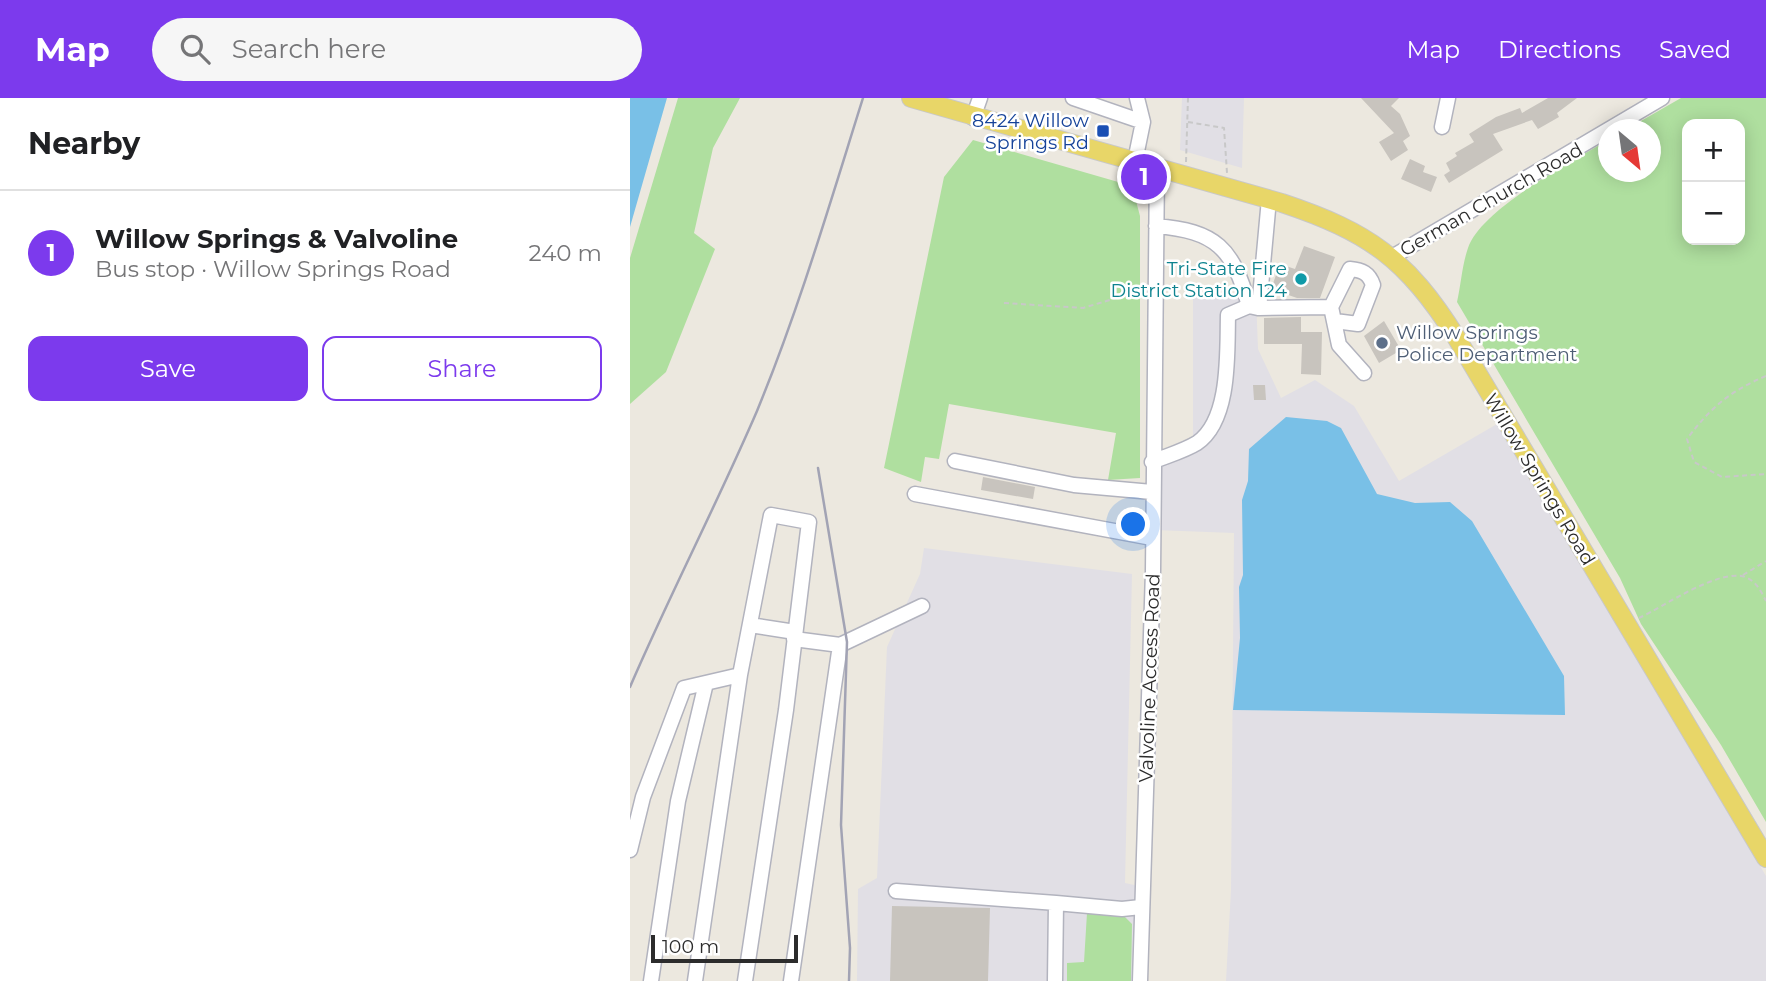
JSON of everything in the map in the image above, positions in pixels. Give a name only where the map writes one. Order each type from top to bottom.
[{"type":"main road","name":"Willow Springs Road","points":[[911,98],[973,118],[1227,185],[1338,223],[1392,257],[1420,284],[1439,310],[1766,858]]},
{"type":"street","points":[[973,118],[980,98]]},
{"type":"street","points":[[1073,98],[1143,122]]},
{"type":"street","points":[[1135,161],[1143,122],[1137,98]]},
{"type":"street","points":[[1442,127],[1448,98]]},
{"type":"street","name":"German Church Road","points":[[1392,257],[1662,98]]},
{"type":"street","name":"Valvoline Access Road","points":[[1140,981],[1152,538],[1157,166]]},
{"type":"street","points":[[1254,307],[1269,199]]},
{"type":"street","points":[[1156,226],[1190,229],[1213,241],[1232,263],[1254,307]]},
{"type":"street","points":[[1152,462],[1198,442],[1213,425],[1226,388],[1228,316],[1254,307],[1333,314],[1339,345],[1364,373]]},
{"type":"street","points":[[955,461],[1074,485],[1152,492]]},
{"type":"street","points":[[915,494],[1152,538]]},
{"type":"street","points":[[695,981],[740,675],[771,515],[809,522],[745,981]]},
{"type":"street","points":[[750,625],[840,645],[922,606]]},
{"type":"street","points":[[790,981],[840,645]]},
{"type":"street","points":[[630,850],[643,797],[684,688],[740,675]]},
{"type":"street","points":[[651,981],[678,802],[706,683]]},
{"type":"street","points":[[896,891],[1122,909],[1141,907]]},
{"type":"street","points":[[1055,981],[1056,903]]},
{"type":"path","points":[[1187,174],[1188,98]]},
{"type":"path","points":[[1188,122],[1224,128],[1227,185]]},
{"type":"path","points":[[1004,303],[1083,309],[1123,294],[1155,287]]},
{"type":"path","points":[[1766,376],[1735,389],[1702,419],[1687,439],[1694,462],[1722,477],[1766,474]]},
{"type":"path","points":[[1742,576],[1766,561]]},
{"type":"path","points":[[1626,625],[1704,584],[1725,577],[1742,576],[1752,580],[1766,601]]},
{"type":"shaded area","points":[[1182,98],[1244,98],[1242,168],[1180,150]]},
{"type":"shaded area","points":[[1193,295],[1256,297],[1258,349],[1281,398],[1315,380],[1354,406],[1399,481],[1497,424],[1766,876],[1766,981],[1226,981],[1231,890],[1234,533],[1155,530],[1156,468],[1193,447]]},
{"type":"shaded area","points":[[924,548],[1132,574],[1125,883],[1148,888],[1147,981],[857,981],[858,889],[877,878],[887,647],[920,574]]},
{"type":"green space","points":[[678,98],[740,98],[713,148],[694,233],[715,249],[666,372],[630,404],[630,258]]},
{"type":"green space","points":[[1681,98],[1766,98],[1766,822],[1721,745],[1641,624],[1620,578],[1457,302],[1466,255],[1476,233],[1508,202],[1598,146],[1598,182],[1661,182],[1661,119],[1644,119]]},
{"type":"green space","points":[[973,140],[1132,186],[1140,216],[1140,478],[1108,480],[1116,433],[949,404],[939,459],[925,457],[921,482],[884,468],[944,177]]},
{"type":"green space","points":[[1087,913],[1121,913],[1132,924],[1131,981],[1067,981],[1067,963],[1084,962]]},
{"type":"water","points":[[630,98],[667,98],[630,227]]},
{"type":"water","points":[[1286,417],[1327,421],[1341,428],[1377,494],[1415,503],[1450,502],[1472,521],[1564,676],[1565,715],[1233,710],[1240,638],[1239,587],[1243,575],[1242,500],[1248,481],[1249,449]]},
{"type":"building","points":[[1361,98],[1399,98],[1391,106],[1400,114],[1410,136],[1403,141],[1408,150],[1391,161],[1379,142],[1394,133]]},
{"type":"building","points":[[1548,98],[1577,98],[1557,113],[1559,117],[1538,129],[1532,120],[1493,134],[1503,150],[1449,183],[1444,175],[1450,171],[1446,163],[1457,156],[1455,153],[1474,142],[1469,134],[1496,117],[1520,108],[1522,113]]},
{"type":"building","points":[[1410,159],[1425,166],[1423,172],[1437,177],[1431,192],[1401,179]]},
{"type":"building","name":"Tri-State Fire District Station 124","points":[[1304,246],[1335,257],[1320,298],[1297,298],[1271,289],[1280,264],[1295,269]]},
{"type":"building","points":[[1301,317],[1301,332],[1322,332],[1321,375],[1301,374],[1302,344],[1264,344],[1264,318]]},
{"type":"building","name":"Willow Springs Police Department","points":[[1384,321],[1401,350],[1379,363],[1364,336]]},
{"type":"building","points":[[1253,385],[1265,385],[1266,400],[1254,400]]},
{"type":"building","points":[[983,477],[1035,487],[1033,499],[981,490]]},
{"type":"building","points":[[892,906],[990,908],[988,981],[890,981]]},
{"type":"railway","points":[[630,687],[757,411],[787,334],[863,98]]},
{"type":"railway","points":[[818,468],[847,642],[841,825],[850,948],[849,981]]},
{"type":"place","name":"8424 Willow Springs Rd","points":[[1103,131]]},
{"type":"place","name":"Willow Springs & Valvoline","points":[[1144,177]]},
{"type":"place","name":"Tri-State Fire District Station 124","points":[[1301,279]]},
{"type":"place","name":"Willow Springs Police Department","points":[[1382,343]]}]
